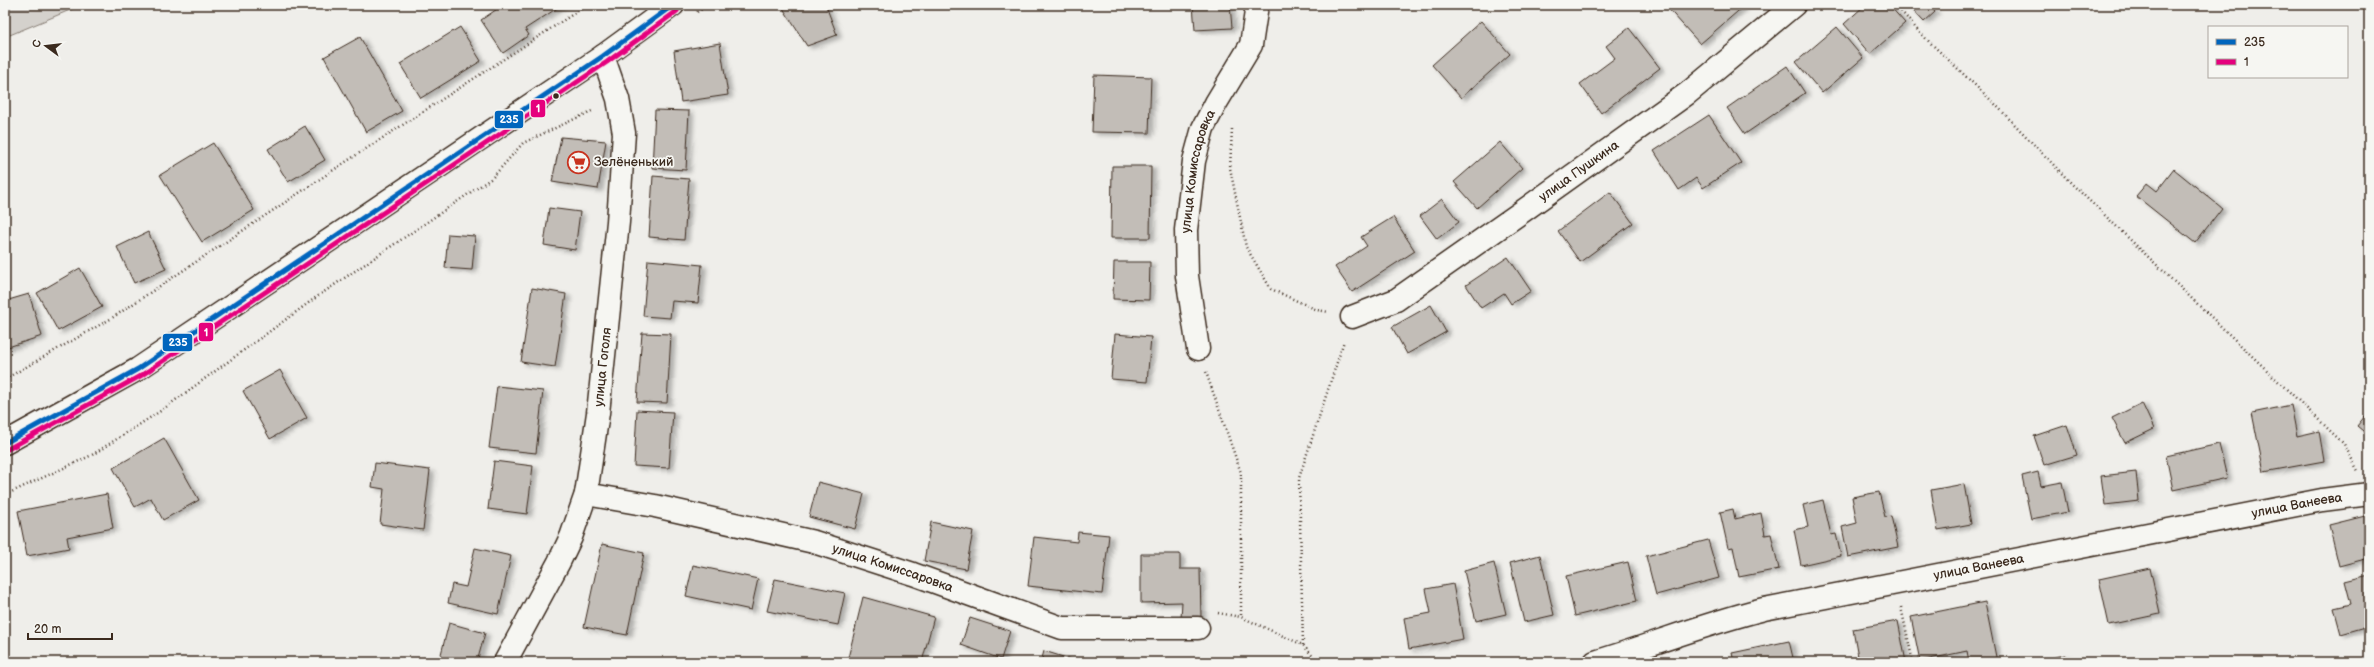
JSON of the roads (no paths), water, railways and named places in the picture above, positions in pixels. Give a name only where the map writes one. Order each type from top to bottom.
[{"type":"street","points":[[5,443],[138,370],[603,56],[673,5]]},
{"type":"street","name":"улица Комиссаровка","points":[[1198,349],[1187,276],[1186,230],[1194,161],[1203,128],[1251,44],[1257,5]]},
{"type":"street","name":"улица Пушкина","points":[[1352,317],[1396,300],[1530,206],[1688,93],[1794,5]]},
{"type":"street","name":"улица Гоголя","points":[[505,662],[565,550],[586,494],[598,413],[618,222],[624,133],[618,99],[603,56]]},
{"type":"street","name":"улица Комиссаровка","points":[[586,494],[655,506],[814,542],[913,574],[1062,628],[1198,628]]},
{"type":"street","name":"улица Ванеева","points":[[1595,662],[1644,648],[1721,619],[1895,583],[2322,500],[2369,494]]},
{"type":"place","name":"Зелёненький","points":[[579,162]]}]
